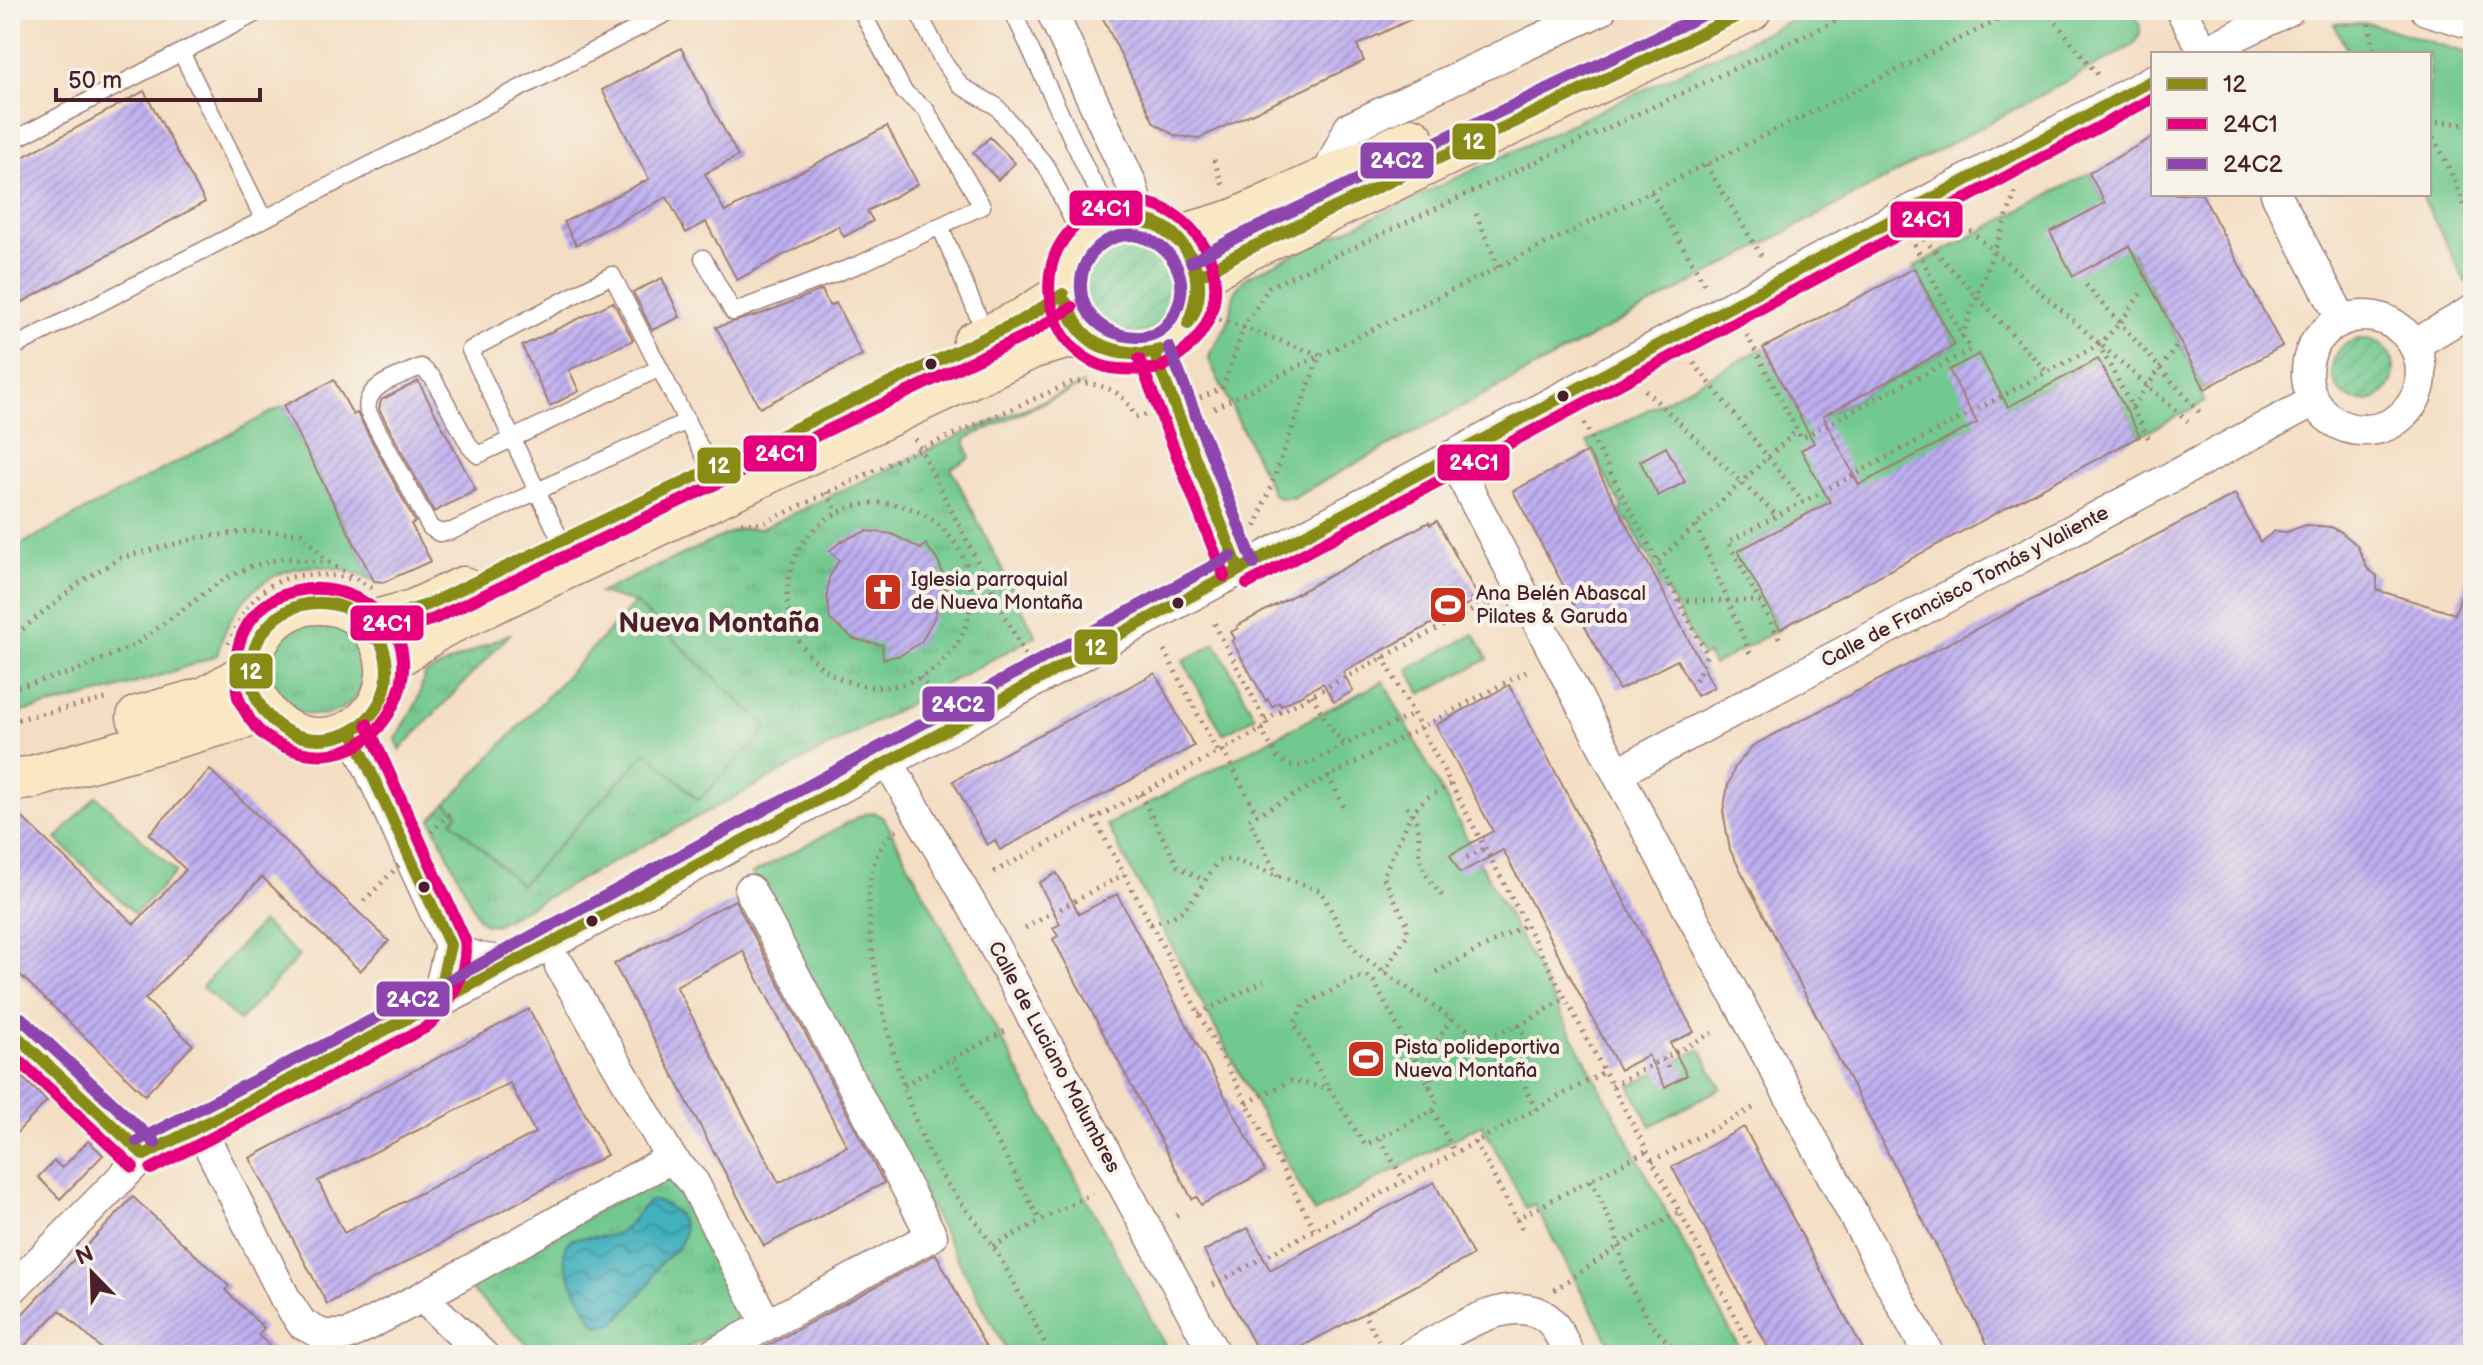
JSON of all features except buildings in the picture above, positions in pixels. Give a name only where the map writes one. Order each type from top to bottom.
[{"type":"main road","points":[[1087,339],[1071,318],[1063,294],[1064,276],[1070,257],[1113,226],[1178,237],[1235,220],[1694,10]]},
{"type":"main road","points":[[387,663],[439,628],[1033,347],[1066,338],[1087,339],[1117,354],[1154,353],[1184,330],[1198,293],[1244,251],[1750,10]]},
{"type":"main road","points":[[1178,237],[1192,253],[1198,293]]},
{"type":"main road","points":[[368,623],[427,605],[1024,319],[1063,294]]},
{"type":"main road","points":[[10,753],[206,698],[238,663],[255,648],[266,628],[283,613],[304,604],[327,603],[349,609],[368,623],[381,641],[387,663],[385,690],[373,713],[352,731],[329,739],[305,738],[282,729],[264,712],[238,663]]},
{"type":"main road","points":[[10,780],[29,778],[264,712]]},
{"type":"street","points":[[1051,10],[1131,183],[1113,226]]},
{"type":"street","points":[[1325,179],[1349,128],[1601,10]]},
{"type":"street","points":[[2181,10],[2202,52]]},
{"type":"street","points":[[2205,52],[2289,10]]},
{"type":"street","points":[[2426,10],[2473,24]]},
{"type":"street","points":[[10,1291],[144,1155],[418,1014],[2151,81]]},
{"type":"street","points":[[2277,196],[2342,320]]},
{"type":"street","points":[[2414,345],[2473,310]]},
{"type":"street","points":[[2366,316],[2380,318],[2405,333],[2414,345],[2421,370],[2416,397],[2406,412],[2392,423],[2375,429],[2340,425],[2325,415],[2314,401],[2307,379],[2309,357],[2320,336],[2342,320],[2366,316]]},
{"type":"street","points":[[1154,353],[1239,570]]},
{"type":"street","name":"Calle de Francisco Tomás y Valiente","points":[[1617,773],[2314,401]]},
{"type":"street","points":[[1451,456],[1929,1355]]},
{"type":"street","points":[[352,731],[450,945],[484,961],[515,961]]},
{"type":"street","name":"Calle de Luciano Malumbres","points":[[888,762],[974,909],[1215,1355]]},
{"type":"street","points":[[711,1355],[932,1236],[750,890]]},
{"type":"street","points":[[418,1014],[440,988],[450,945]]},
{"type":"street","points":[[560,966],[671,1158],[694,1183],[767,1325]]},
{"type":"street","points":[[10,1030],[144,1155]]},
{"type":"street","points":[[199,1126],[285,1298],[302,1324],[323,1335],[348,1335],[671,1158]]},
{"type":"street","points":[[422,1297],[483,1355]]},
{"type":"street","points":[[1410,1355],[1486,1315],[1522,1308],[1549,1320],[1570,1355]]},
{"type":"lane","points":[[10,142],[262,10]]},
{"type":"lane","points":[[10,349],[673,10]]},
{"type":"lane","points":[[703,258],[733,312],[860,264],[982,206],[926,110],[904,92],[861,10]]},
{"type":"lane","points":[[917,10],[943,61],[961,86],[996,106],[1047,167],[1113,226]]},
{"type":"lane","points":[[1012,10],[1113,226]]},
{"type":"lane","points":[[181,52],[263,218]]},
{"type":"lane","points":[[940,226],[987,337]]},
{"type":"lane","points":[[561,541],[470,350],[612,275],[711,469]]},
{"type":"lane","points":[[660,368],[478,455],[470,447],[433,378],[421,367],[372,390],[366,402],[368,412],[430,527],[439,533],[452,531],[687,421]]},
{"type":"path","points":[[837,512],[827,492],[1075,381],[1116,392],[1128,400],[1135,417],[1176,407],[1222,389],[1244,327],[1269,287],[1859,10]]},
{"type":"path","points":[[1214,408],[2018,10]]},
{"type":"path","points":[[2046,10],[2104,83]]},
{"type":"path","points":[[2367,16],[2375,52]]},
{"type":"path","points":[[2431,122],[2473,124]]},
{"type":"path","points":[[2431,134],[2473,225]]},
{"type":"path","points":[[1214,160],[1228,199]]},
{"type":"path","points":[[1706,165],[1777,282]]},
{"type":"path","points":[[1962,337],[2017,189]]},
{"type":"path","points":[[1651,192],[1721,312]]},
{"type":"path","points":[[1476,214],[1499,268]]},
{"type":"path","points":[[1958,220],[2188,421]]},
{"type":"path","points":[[1924,239],[2047,372]]},
{"type":"path","points":[[1747,335],[1801,438],[1970,350],[1914,244]]},
{"type":"path","points":[[2086,285],[2201,414]]},
{"type":"path","points":[[1779,638],[1728,542],[2099,345],[2120,323],[2142,292]]},
{"type":"path","points":[[1198,293],[1244,327],[1320,355]]},
{"type":"path","points":[[2099,345],[2150,441]]},
{"type":"path","points":[[2132,407],[2176,347]]},
{"type":"path","points":[[1239,570],[1320,355]]},
{"type":"path","points":[[1694,363],[1803,502]]},
{"type":"path","points":[[1645,390],[1777,516]]},
{"type":"path","points":[[1584,423],[1707,654],[1695,682]]},
{"type":"path","points":[[1658,561],[1797,430]]},
{"type":"path","points":[[903,442],[914,436],[1038,681]]},
{"type":"path","points":[[874,502],[894,503],[930,517],[957,544],[971,580],[968,619],[950,653],[937,667],[920,677],[883,687],[863,686],[828,672],[812,660],[792,627],[787,609],[789,570],[796,552],[821,522],[837,512],[874,502]]},
{"type":"path","points":[[1696,526],[1750,653]]},
{"type":"path","points":[[10,639],[82,581],[120,558],[198,538],[250,531],[301,533],[329,563]]},
{"type":"path","points":[[957,544],[965,540]]},
{"type":"path","points":[[238,663],[248,606],[264,590],[300,574],[325,574],[360,581]]},
{"type":"path","points":[[1679,600],[1760,601]]},
{"type":"path","points":[[1265,720],[1488,602],[1496,616],[1501,613]]},
{"type":"path","points":[[994,872],[1268,726],[1214,623]]},
{"type":"path","points":[[1164,650],[1257,814]]},
{"type":"path","points":[[1383,657],[1756,1355]]},
{"type":"path","points":[[1279,876],[1249,819],[1531,669]]},
{"type":"path","points":[[10,721],[125,693]]},
{"type":"path","points":[[1312,695],[1334,734],[1345,744]]},
{"type":"path","points":[[1261,729],[1277,757],[1289,765],[1301,766],[1414,715]]},
{"type":"path","points":[[1328,776],[1346,811]]},
{"type":"path","points":[[1384,972],[1407,935],[1407,924],[1383,876],[1410,810],[1451,784]]},
{"type":"path","points":[[1140,794],[1178,866],[1203,880]]},
{"type":"path","points":[[364,901],[453,810]]},
{"type":"path","points":[[1410,810],[1419,824],[1420,860],[1428,879],[1444,898]]},
{"type":"path","points":[[1094,818],[1315,1230]]},
{"type":"path","points":[[898,829],[886,836],[878,853],[870,894],[870,928],[877,992],[904,1085],[933,1159],[951,1191],[993,1246],[1051,1355]]},
{"type":"path","points":[[1467,858],[1485,848]]},
{"type":"path","points":[[1151,924],[1179,913],[1191,903],[1218,861],[1232,859],[1321,891],[1346,939],[1360,955],[1472,1033],[1486,1036],[1518,1025],[1565,998]]},
{"type":"path","points":[[1025,928],[1124,874]]},
{"type":"path","points":[[1436,972],[1526,925]]},
{"type":"path","points":[[1368,977],[1374,982],[1437,1101],[1433,1111],[1365,1145],[1329,1088],[1294,1023],[1304,1005],[1356,978],[1368,977]]},
{"type":"path","points":[[1199,1014],[1264,981]]},
{"type":"path","points":[[1430,1088],[1432,1048],[1452,1018]]},
{"type":"path","points":[[1518,1025],[1525,1034],[1521,1064],[1523,1087],[1536,1109]]},
{"type":"path","points":[[904,1085],[1005,1031]]},
{"type":"path","points":[[1612,1086],[1712,1033]]},
{"type":"path","points":[[1663,1059],[1668,1068]]},
{"type":"path","points":[[953,1060],[1040,1220]]},
{"type":"path","points":[[1213,1285],[1604,1072]]},
{"type":"path","points":[[1247,1103],[1290,1081],[1329,1088]]},
{"type":"path","points":[[1652,1161],[1753,1108]]},
{"type":"path","points":[[1433,1111],[1455,1153]]},
{"type":"path","points":[[1380,1139],[1404,1181]]},
{"type":"path","points":[[1475,1142],[1524,1233]]},
{"type":"path","points":[[1516,1219],[1646,1151]]},
{"type":"path","points":[[1591,1180],[1615,1231],[1627,1280],[1639,1304],[1660,1335],[1681,1355]]},
{"type":"path","points":[[993,1246],[1092,1193]]},
{"type":"path","points":[[1554,1290],[1618,1247],[1679,1212]]},
{"type":"path","points":[[1366,1318],[1387,1355]]},
{"type":"green space","points":[[1813,10],[2133,10],[2140,33],[2132,46],[1292,498],[1274,495],[1209,360],[1227,325],[1235,291],[1246,277]]},
{"type":"green space","points":[[2334,24],[2373,24],[2473,55],[2473,280],[2466,283],[2422,196],[2431,196],[2431,52],[2348,52]]},
{"type":"green space","points":[[2089,173],[2125,241],[2134,249],[2131,251],[2146,279],[2151,281],[2148,283],[2163,311],[2171,319],[2168,321],[2204,388],[2199,391],[2205,402],[2140,436],[2097,359],[1739,551],[1780,629],[1713,665],[1707,654],[1702,656],[1666,590],[1662,591],[1657,581],[1660,579],[1646,551],[1640,550],[1643,547],[1628,520],[1625,521],[1620,511],[1623,509],[1587,442],[1763,348],[1805,426],[1955,345],[1914,267]]},
{"type":"green space","points":[[1130,234],[1149,238],[1165,249],[1176,265],[1180,284],[1176,303],[1165,319],[1149,330],[1130,334],[1111,330],[1095,319],[1084,303],[1080,284],[1084,265],[1095,249],[1111,238]]},
{"type":"green space","points":[[2357,339],[2369,339],[2385,348],[2392,358],[2392,382],[2385,392],[2369,401],[2357,401],[2337,387],[2332,376],[2332,364],[2346,344]]},
{"type":"green space","points":[[1084,384],[965,439],[970,458],[951,468],[1036,636],[495,925],[485,924],[478,918],[431,819],[447,803],[458,814],[452,821],[521,885],[647,751],[698,800],[635,603],[599,593],[738,529],[760,529],[963,434]]},
{"type":"green space","points":[[283,406],[373,580],[320,567],[297,569],[275,576],[256,588],[240,606],[227,628],[217,655],[115,689],[10,714],[10,550]]},
{"type":"green space","points":[[635,603],[768,728],[699,800],[647,752],[521,885],[452,821],[458,814],[447,803]]},
{"type":"green space","points":[[318,621],[336,625],[351,635],[361,650],[365,668],[361,686],[351,701],[336,711],[318,715],[300,711],[285,701],[275,686],[271,668],[275,650],[285,635],[300,625]]},
{"type":"green space","points":[[511,633],[400,750],[396,739],[417,702],[425,674]]},
{"type":"green space","points":[[1474,634],[1488,659],[1421,694],[1408,669]]},
{"type":"green space","points":[[1216,643],[1255,717],[1223,734],[1183,661]]},
{"type":"green space","points":[[1383,681],[1743,1355],[1616,1355],[1534,1204],[1526,1208],[1482,1124],[1314,1213],[1107,825]]},
{"type":"green space","points":[[96,796],[176,872],[135,914],[56,839]]},
{"type":"green space","points":[[875,813],[884,818],[1170,1355],[1009,1355],[752,874],[864,814]]},
{"type":"green space","points":[[262,922],[299,956],[239,1021],[202,987]]},
{"type":"green space","points":[[1700,1049],[1721,1088],[1651,1126],[1630,1086]]},
{"type":"green space","points":[[666,1179],[684,1190],[740,1303],[734,1322],[674,1355],[538,1355],[474,1293],[469,1284],[651,1182]]},
{"type":"water","points":[[650,1201],[670,1207],[675,1212],[682,1224],[683,1238],[658,1266],[632,1305],[611,1325],[599,1326],[592,1320],[569,1275],[564,1251],[567,1243],[576,1238],[609,1236],[620,1232]]},
{"type":"transit line","name":"24C2","points":[[1191,262],[1237,237],[1713,10]]},
{"type":"transit line","name":"12","points":[[1199,276],[1244,251],[1750,10]]},
{"type":"transit line","name":"12","points":[[144,1155],[508,966],[2151,81]]},
{"type":"transit line","name":"24C1","points":[[1247,584],[2151,99]]},
{"type":"transit line","name":"24C1","points":[[1154,369],[1118,369],[1091,361],[1077,352],[1067,340],[1053,311],[1049,280],[1060,245],[1082,220],[1116,203],[1149,204],[1178,217],[1201,241],[1214,271],[1213,305],[1197,338],[1162,367]]},
{"type":"transit line","name":"12","points":[[1130,219],[1156,225],[1183,245]]},
{"type":"transit line","name":"12","points":[[1130,219],[1160,225],[1173,233],[1183,245]]},
{"type":"transit line","name":"24C2","points":[[1133,235],[1147,239],[1169,255],[1180,278],[1179,305],[1172,318],[1157,333],[1142,337],[1111,331],[1093,319],[1084,302],[1081,284],[1085,266],[1095,250],[1111,239],[1133,235]]},
{"type":"transit line","name":"12","points":[[1183,245],[1194,264],[1199,284],[1197,304],[1188,324]]},
{"type":"transit line","name":"12","points":[[1183,245],[1193,264],[1196,283],[1188,324]]},
{"type":"transit line","name":"12","points":[[368,623],[427,605],[1024,319],[1063,294]]},
{"type":"transit line","name":"12","points":[[1066,302],[1082,331],[1105,347],[1132,353],[1160,350]]},
{"type":"transit line","name":"12","points":[[1066,302],[1075,324],[1100,346],[1134,354],[1160,350]]},
{"type":"transit line","name":"24C1","points":[[373,638],[434,619],[1031,333],[1072,307]]},
{"type":"transit line","name":"24C2","points":[[1169,347],[1254,564]]},
{"type":"transit line","name":"12","points":[[1154,353],[1239,570]]},
{"type":"transit line","name":"24C1","points":[[1139,359],[1224,576]]},
{"type":"transit line","name":"24C2","points":[[137,1141],[471,969],[1231,556]]},
{"type":"transit line","name":"24C1","points":[[249,718],[237,691],[240,642],[252,618],[272,601],[296,591],[323,589],[349,595],[374,609],[395,632],[403,658],[401,685],[384,720],[358,744],[342,751],[305,753],[276,743],[252,722]]},
{"type":"transit line","name":"12","points":[[319,603],[345,608],[367,623],[382,645],[387,671],[382,697],[367,719],[345,734],[319,739],[293,734],[271,719],[256,697],[251,671],[256,645],[271,623],[293,608],[319,603]]},
{"type":"transit line","name":"24C1","points":[[151,1169],[425,1028],[442,1011],[456,988],[464,964],[465,940],[367,724]]},
{"type":"transit line","name":"12","points":[[352,731],[450,945],[440,988],[418,1014]]},
{"type":"transit line","name":"24C2","points":[[21,1018],[155,1143]]},
{"type":"transit line","name":"12","points":[[10,1030],[144,1155]]},
{"type":"transit line","name":"24C1","points":[[10,1052],[133,1167]]},
{"type":"place","name":"Iglesia parroquial de Nueva Montaña","points":[[883,592]]},
{"type":"place","name":"Ana Belén Abascal Pilates & Garuda","points":[[1448,605]]},
{"type":"place","name":"Pista polideportiva Nueva Montaña","points":[[1366,1059]]},
{"type":"district","name":"Nueva Montaña","points":[[719,623]]}]
